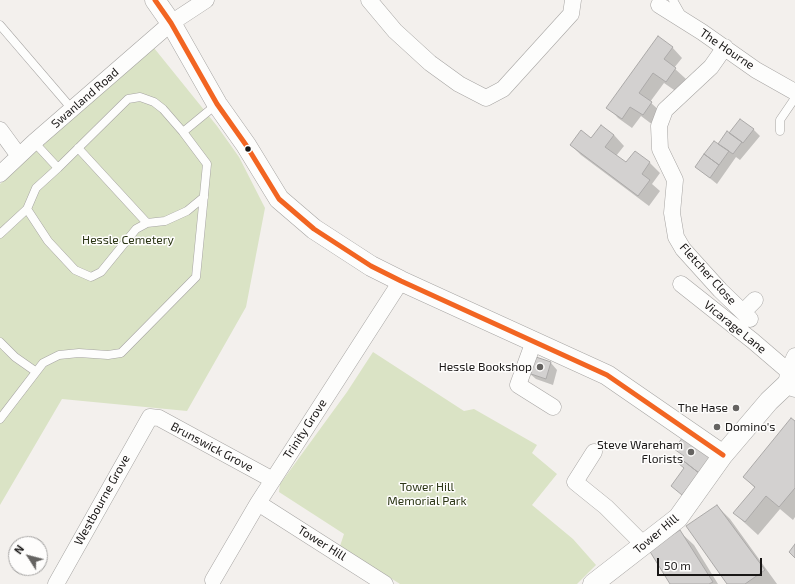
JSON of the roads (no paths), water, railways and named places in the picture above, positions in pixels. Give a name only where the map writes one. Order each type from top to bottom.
[{"type":"street","points":[[155,0],[171,23],[217,104],[246,146],[279,199],[314,229],[371,266],[401,281],[607,375],[723,455]]},
{"type":"street","name":"Swanland Road","points":[[0,174],[34,142],[171,23],[206,0]]},
{"type":"street","points":[[368,0],[395,31],[430,63],[459,84],[486,98],[503,89],[571,14],[573,0]]},
{"type":"street","name":"The Hourne","points":[[666,2],[684,21],[725,47],[756,70],[795,92]]},
{"type":"street","name":"Fletcher Close","points":[[725,47],[711,67],[665,110],[659,126],[660,149],[675,180],[672,213],[676,237],[683,249],[720,290],[746,315],[755,300]]},
{"type":"street","points":[[0,130],[19,156]]},
{"type":"street","name":"Trinity Grove","points":[[213,580],[258,503],[401,281]]},
{"type":"street","name":"Vicarage Lane","points":[[682,284],[753,341],[790,381]]},
{"type":"street","points":[[534,341],[518,385],[553,407]]},
{"type":"street","points":[[790,381],[795,356]]},
{"type":"street","name":"Tower Hill","points":[[593,584],[678,518],[723,455],[769,401],[790,381]]},
{"type":"street","name":"Brunswick Grove","points":[[150,417],[159,418],[273,480]]},
{"type":"street","name":"Westbourne Grove","points":[[56,584],[150,417]]},
{"type":"street","points":[[594,452],[575,482],[606,507],[644,545]]},
{"type":"street","name":"Tower Hill","points":[[258,503],[385,584]]},
{"type":"lane","points":[[0,25],[72,109]]},
{"type":"lane","points":[[0,234],[27,209],[36,188],[128,99],[140,97],[154,102],[163,109],[183,132],[207,164],[196,277],[121,353],[108,355],[59,355],[43,362],[0,419]]},
{"type":"lane","points":[[780,131],[780,120],[795,98]]},
{"type":"lane","points":[[183,132],[217,104]]},
{"type":"lane","points":[[34,142],[58,168]]},
{"type":"lane","points":[[78,148],[147,223]]},
{"type":"lane","points":[[27,209],[48,241],[75,270],[91,277],[101,272],[136,229],[147,223],[165,221],[187,211],[204,197]]},
{"type":"lane","points":[[0,342],[15,357],[36,371]]},
{"type":"place","name":"Hessle Bookshop","points":[[540,367]]},
{"type":"place","name":"The Hase","points":[[736,408]]},
{"type":"place","name":"Domino's","points":[[717,427]]},
{"type":"place","name":"Steve Wareham Florists","points":[[691,452]]},
{"type":"park label","name":"Hessle Cemetery","points":[[128,240]]},
{"type":"park label","name":"Tower Hill Memorial Park","points":[[427,494]]}]
